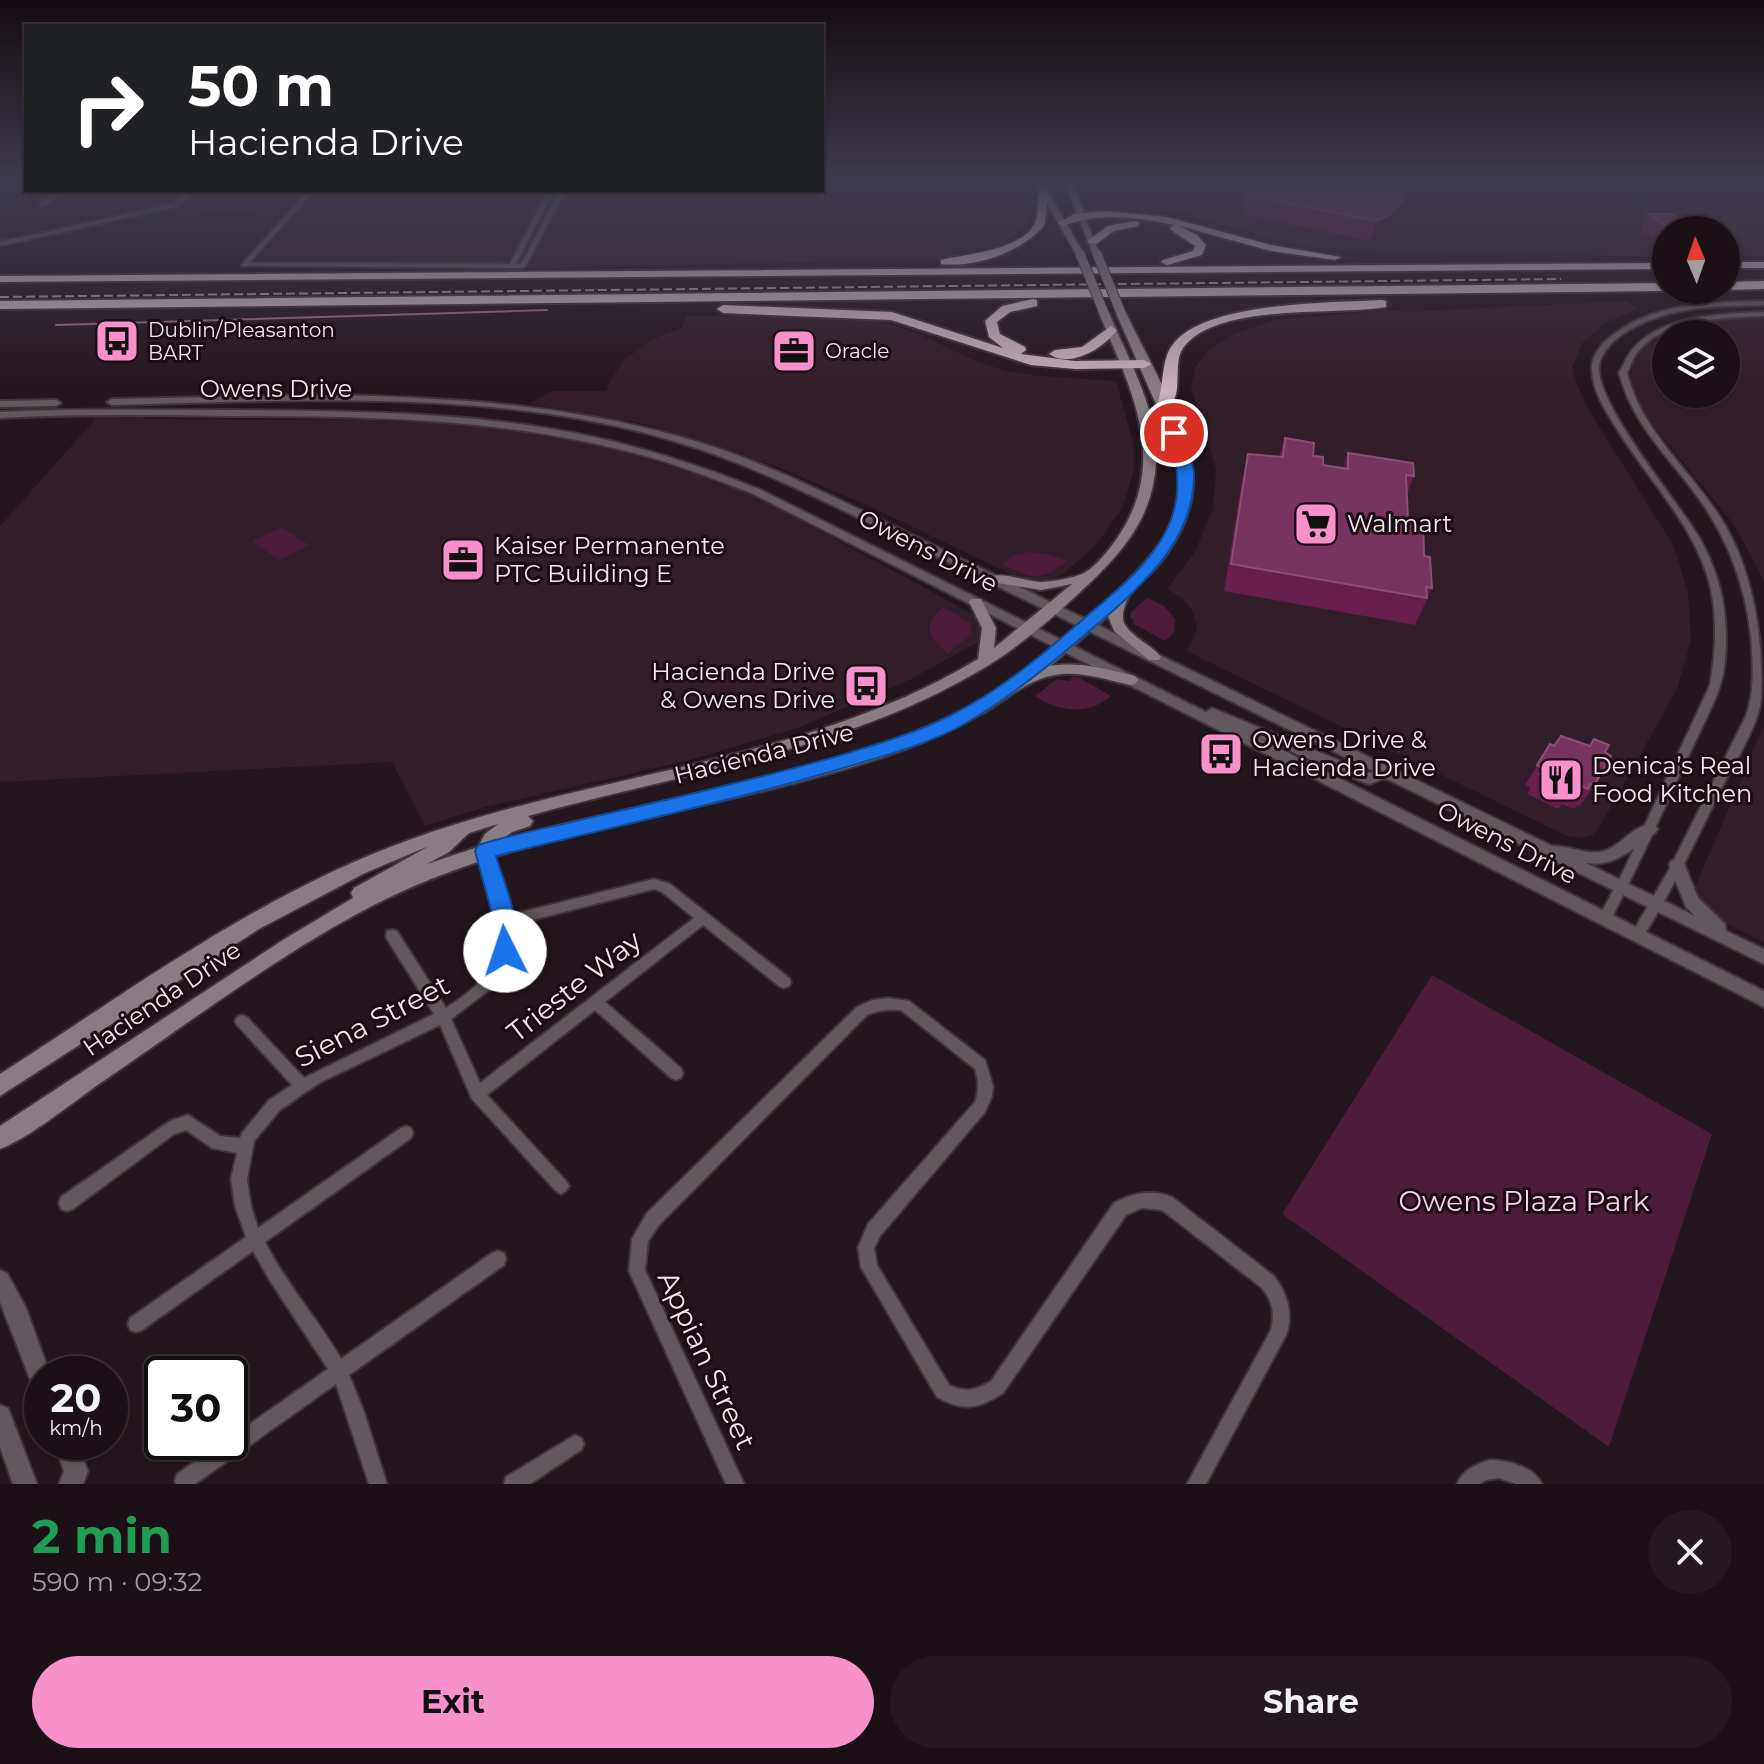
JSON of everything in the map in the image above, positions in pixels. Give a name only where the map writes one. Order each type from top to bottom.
[{"type":"highway","points":[[809,273],[943,263],[993,252]]},
{"type":"highway","points":[[980,272],[997,267],[1169,262],[1198,252]]},
{"type":"highway","points":[[1302,252],[1325,256],[1539,261],[1587,266]]},
{"type":"highway","points":[[1740,265],[1764,265]]},
{"type":"highway","points":[[0,279],[1652,266]]},
{"type":"highway","points":[[0,286],[1037,276],[1095,275],[1120,270]]},
{"type":"highway","points":[[1740,281],[1764,282]]},
{"type":"highway","points":[[1740,285],[1764,282]]},
{"type":"highway","points":[[5,305],[1261,293],[1652,285]]},
{"type":"highway","points":[[1163,406],[1170,389],[1174,353],[1180,344],[1204,327],[1237,316],[1407,302],[1638,292],[1652,288]]},
{"type":"highway","points":[[1111,330],[1100,344],[1092,348],[1050,355],[1005,344],[990,327],[997,314],[1032,303],[1245,298],[1261,293]]},
{"type":"highway","points":[[539,299],[561,305],[868,313],[915,322],[1031,361],[1144,364]]},
{"type":"main road","name":"Hacienda Drive","points":[[0,1086],[282,908],[347,874],[466,826],[718,765],[809,738],[942,684],[985,660],[1088,576],[1130,531],[1141,512],[1152,474],[1150,437],[1127,365],[1079,252]]},
{"type":"main road","name":"Hacienda Drive","points":[[0,1139],[311,930],[380,893],[485,851],[863,756],[958,720],[1020,681],[1124,592],[1167,544],[1185,500],[1185,460],[1096,252]]},
{"type":"main road","points":[[996,579],[1041,586],[1088,576]]},
{"type":"main road","points":[[1124,592],[1115,616],[1119,628],[1154,657]]},
{"type":"main road","points":[[976,602],[989,628],[985,660]]},
{"type":"main road","points":[[1020,681],[1065,667],[1130,680]]},
{"type":"main road","points":[[485,851],[489,841],[505,827],[620,788]]},
{"type":"main road","points":[[311,930],[364,890],[443,847],[466,826]]},
{"type":"street","points":[[256,252],[244,265],[523,266],[530,252]]},
{"type":"street","points":[[512,266],[519,252]]},
{"type":"street","points":[[1604,919],[1650,829],[1715,685],[1721,654],[1722,618],[1705,559],[1678,509],[1603,399],[1595,367],[1609,341],[1638,322],[1685,309],[1764,303]]},
{"type":"street","points":[[1637,935],[1657,905],[1757,701],[1763,666],[1761,625],[1755,596],[1735,548],[1708,504],[1631,402],[1623,373],[1636,348],[1662,331],[1704,319],[1764,314]]},
{"type":"street","name":"Owens Drive","points":[[0,404],[400,399],[486,404],[579,416],[665,435],[745,461],[996,579],[1764,957]]},
{"type":"street","name":"Owens Drive","points":[[0,415],[125,412],[380,414],[487,421],[558,430],[654,453],[729,480],[1764,999]]},
{"type":"street","points":[[1166,698],[1240,722],[1370,779],[1386,771]]},
{"type":"street","points":[[1545,850],[1594,858],[1609,857],[1650,829]]},
{"type":"street","name":"Siena Street","points":[[243,1146],[259,1122],[301,1085],[443,1016],[478,995],[497,969],[505,951],[505,921],[485,851]]},
{"type":"street","points":[[1677,865],[1692,902],[1738,945]]},
{"type":"street","points":[[505,921],[654,884],[666,888],[784,982]]},
{"type":"street","name":"Trieste Way","points":[[477,1094],[703,918]]},
{"type":"street","points":[[392,935],[443,1016],[477,1094],[561,1186]]},
{"type":"street","points":[[596,1002],[676,1073]]},
{"type":"street","name":"Appian Street","points":[[735,1484],[637,1271],[640,1239],[653,1219],[862,1011],[876,1004],[904,1005],[980,1065],[987,1092],[980,1107],[874,1230],[866,1248],[869,1267],[943,1391],[957,1399],[978,1400],[997,1387],[1120,1209],[1133,1201],[1150,1198],[1166,1203],[1268,1282],[1281,1298],[1284,1316],[1279,1333],[1196,1484]]},
{"type":"street","points":[[242,1021],[301,1085]]},
{"type":"street","points":[[67,1203],[170,1128],[188,1122],[217,1143],[243,1146],[238,1175],[242,1212],[254,1239],[338,1371],[378,1484]]},
{"type":"street","points":[[136,1324],[406,1133]]},
{"type":"street","points":[[184,1481],[498,1259]]},
{"type":"street","points":[[0,1280],[33,1356]]},
{"type":"street","points":[[0,1416],[25,1484]]},
{"type":"street","points":[[513,1484],[575,1444]]},
{"type":"street","points":[[71,1484],[76,1471],[72,1460]]},
{"type":"street","points":[[1466,1484],[1475,1474],[1499,1467],[1515,1471],[1533,1484]]},
{"type":"shaded area","points":[[262,252],[965,252],[935,259],[492,269],[249,267]]},
{"type":"shaded area","points":[[1437,252],[1652,252],[1652,257]]},
{"type":"shaded area","points":[[1740,252],[1764,252],[1764,256],[1740,256]]},
{"type":"shaded area","points":[[1627,301],[1638,309],[1607,322],[1583,342],[1572,367],[1588,409],[1673,545],[1688,592],[1691,641],[1677,689],[1599,828],[1592,835],[1581,838],[1567,836],[1186,651],[1194,639],[1197,626],[1193,612],[1183,599],[1167,589],[1195,552],[1213,508],[1216,469],[1191,387],[1195,368],[1208,351],[1234,334],[1276,320],[1393,310],[1407,312]]},
{"type":"shaded area","name":"Oracle","points":[[759,315],[875,320],[919,334],[971,359],[1005,371],[1116,381],[1133,442],[1134,469],[1122,509],[1095,546],[1063,574],[1048,582],[1025,581],[871,507],[775,466],[645,424],[530,404],[551,391],[606,391],[625,359],[653,339],[682,328],[686,316]]},
{"type":"shaded area","points":[[1764,317],[1764,581],[1735,526],[1649,420],[1635,400],[1630,381],[1632,365],[1641,350],[1652,342],[1652,408],[1740,408],[1740,320],[1719,320]]},
{"type":"shaded area","points":[[136,414],[148,419],[374,420],[472,425],[595,444],[697,474],[749,494],[791,515],[976,616],[984,624],[982,640],[911,679],[798,728],[686,761],[485,807],[425,826],[392,762],[0,782],[0,526],[99,415]]},
{"type":"shaded area","points":[[1764,725],[1764,942],[1714,917],[1693,892]]},
{"type":"green space","points":[[281,527],[309,545],[279,560],[252,541]]},
{"type":"green space","points":[[1029,552],[1048,554],[1067,561],[1050,572],[1036,576],[1002,564],[1015,555]]},
{"type":"green space","points":[[1147,598],[1164,606],[1175,619],[1174,632],[1165,641],[1132,623],[1131,612]]},
{"type":"green space","points":[[944,607],[972,624],[970,632],[974,632],[948,653],[935,642],[930,631],[932,619]]},
{"type":"green space","points":[[1073,677],[1111,696],[1093,707],[1073,710],[1054,706],[1035,696],[1057,679],[1069,681]]},
{"type":"green space","name":"Owens Plaza Park","points":[[1432,975],[1712,1134],[1609,1447],[1282,1214]]},
{"type":"building","name":"Walmart","points":[[1285,438],[1314,443],[1313,456],[1323,457],[1323,465],[1348,469],[1348,453],[1413,463],[1414,476],[1406,475],[1408,520],[1423,522],[1424,556],[1430,557],[1432,588],[1426,587],[1427,598],[1231,564],[1248,454],[1283,457]]},
{"type":"building","points":[[1561,736],[1590,746],[1594,739],[1609,745],[1605,752],[1611,756],[1594,786],[1590,784],[1588,789],[1575,783],[1571,789],[1539,774],[1543,768],[1537,765],[1550,744],[1554,746]]},
{"type":"waterway","points":[[56,325],[547,310]]},
{"type":"railway","points":[[0,297],[1561,279]]},
{"type":"place","name":"Dublin/Pleasanton BART","points":[[117,341]]},
{"type":"place","name":"Oracle","points":[[794,351]]},
{"type":"place","name":"Walmart","points":[[1316,524]]},
{"type":"place","name":"Kaiser Permanente PTC Building E","points":[[463,560]]},
{"type":"place","name":"Hacienda Drive & Owens Drive","points":[[866,686]]},
{"type":"place","name":"Owens Drive & Hacienda Drive","points":[[1221,754]]},
{"type":"place","name":"Denica’s Real Food Kitchen","points":[[1561,780]]},
{"type":"route","points":[[505,951],[505,921],[485,851],[837,764],[958,720],[1027,676],[1130,587],[1167,544],[1179,522],[1187,478],[1185,460],[1174,433]]}]
